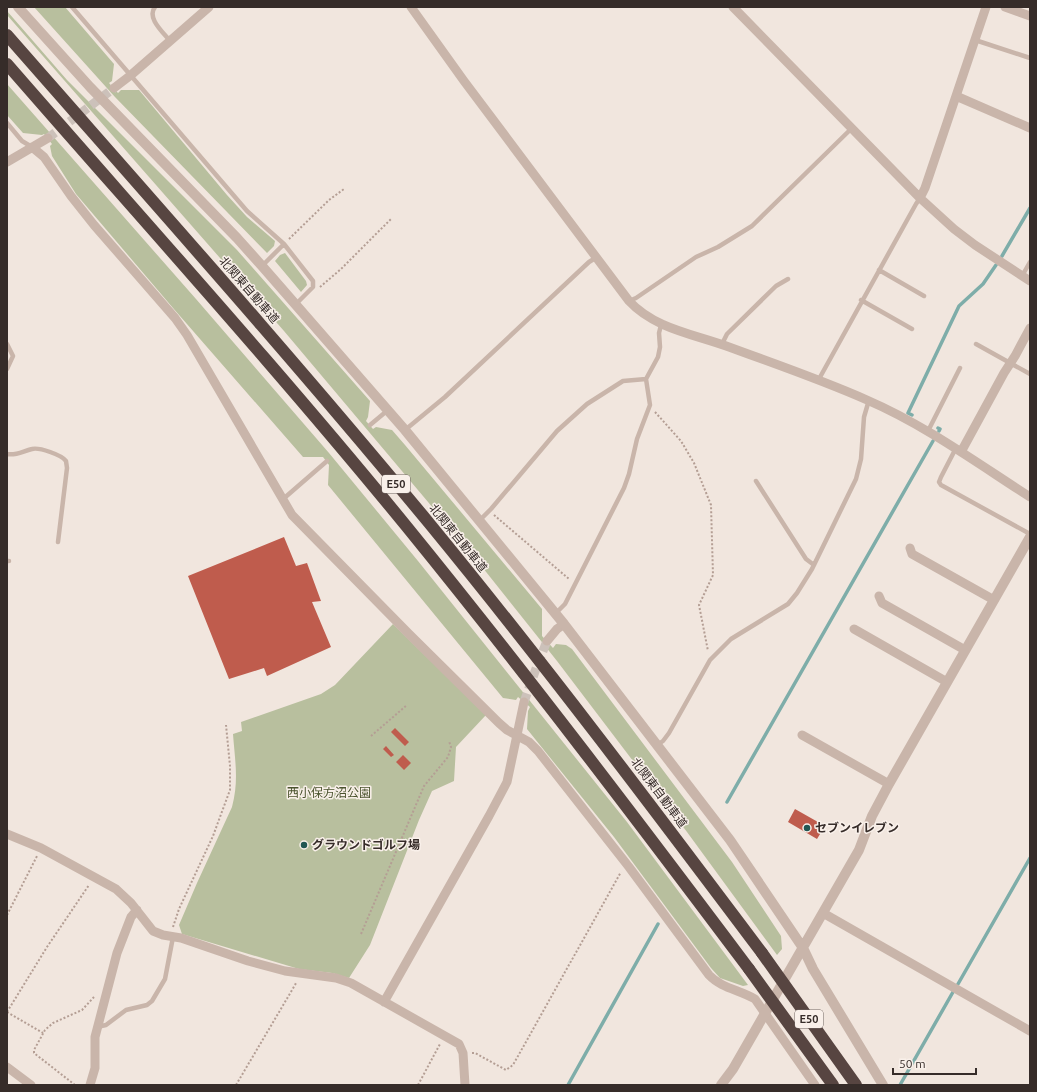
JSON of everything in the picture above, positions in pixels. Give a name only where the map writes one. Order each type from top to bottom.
[{"type":"highway","name":"北関東自動車道","points":[[7,35],[256,318],[426,520],[532,651],[762,953],[856,1085]]},
{"type":"highway","name":"E50","points":[[7,64],[224,310],[406,525],[583,748],[749,969],[833,1085]]},
{"type":"street","points":[[18,7],[90,87],[237,238],[296,304],[405,430],[564,624],[730,840],[803,948],[813,969],[883,1085]]},
{"type":"street","points":[[114,88],[132,75],[209,7]]},
{"type":"street","points":[[411,7],[464,81],[629,301],[639,311],[661,325],[722,344],[819,379],[869,400],[928,431],[1030,497]]},
{"type":"street","points":[[733,7],[920,198],[954,229],[1026,279]]},
{"type":"street","points":[[920,198],[925,188],[986,7]]},
{"type":"street","points":[[1005,7],[1030,16]]},
{"type":"street","points":[[956,96],[1030,128]]},
{"type":"street","points":[[7,162],[48,138]]},
{"type":"street","points":[[32,147],[44,157],[71,196],[175,318],[187,335],[292,515],[499,723],[529,742],[538,751],[713,980],[721,985],[755,999],[816,1085]]},
{"type":"street","points":[[959,450],[1030,328]]},
{"type":"street","points":[[721,1085],[733,1069],[859,850],[872,816],[889,784],[1030,536]]},
{"type":"street","points":[[910,548],[912,554],[994,600]]},
{"type":"street","points":[[879,596],[882,603],[965,650]]},
{"type":"street","points":[[547,641],[557,629],[564,624]]},
{"type":"street","points":[[854,629],[947,682]]},
{"type":"street","points":[[384,1002],[507,782],[524,702]]},
{"type":"street","points":[[802,734],[889,784]]},
{"type":"street","points":[[7,834],[41,848],[120,892],[137,910],[153,931],[173,936],[248,961],[297,974],[342,980],[384,1002],[460,1044],[463,1053],[465,1085]]},
{"type":"street","points":[[90,1085],[95,1068],[95,1037],[117,953],[127,924],[137,910]]},
{"type":"street","points":[[823,913],[1030,1031]]},
{"type":"street","points":[[7,1067],[31,1085]]},
{"type":"lane","points":[[72,7],[132,75],[247,211],[284,244],[313,281],[313,287],[296,304]]},
{"type":"lane","points":[[155,7],[152,15],[156,23],[170,41]]},
{"type":"lane","points":[[975,40],[1030,58]]},
{"type":"lane","points":[[7,123],[22,141],[32,147]]},
{"type":"lane","points":[[629,301],[636,298],[696,257],[718,247],[752,226],[852,128]]},
{"type":"lane","points":[[819,379],[861,300],[920,198]]},
{"type":"lane","points":[[262,266],[284,244]]},
{"type":"lane","points":[[405,430],[445,397],[589,262],[597,257]]},
{"type":"lane","points":[[1026,279],[1030,262]]},
{"type":"lane","points":[[879,270],[924,296]]},
{"type":"lane","points":[[722,344],[727,334],[776,286],[788,279]]},
{"type":"lane","points":[[861,300],[912,329]]},
{"type":"lane","points":[[555,614],[565,604],[576,584],[624,488],[629,474],[637,439],[650,405],[646,379],[658,357],[660,347],[659,333],[661,325]]},
{"type":"lane","points":[[7,344],[12,356],[7,369]]},
{"type":"lane","points":[[976,344],[1030,374]]},
{"type":"lane","points":[[928,431],[960,368]]},
{"type":"lane","points":[[480,520],[557,431],[587,404],[623,381],[646,379]]},
{"type":"lane","points":[[657,745],[663,741],[669,733],[710,660],[731,640],[788,604],[797,593],[814,565],[856,479],[861,459],[864,417],[869,400]]},
{"type":"lane","points":[[370,425],[388,410]]},
{"type":"lane","points":[[7,454],[15,454],[37,448],[60,456],[66,461],[67,468],[58,542]]},
{"type":"lane","points":[[959,450],[941,477],[939,482],[940,484],[1030,536]]},
{"type":"lane","points":[[282,500],[327,461]]},
{"type":"lane","points":[[756,480],[806,559],[814,565]]},
{"type":"lane","points":[[98,1027],[106,1025],[126,1010],[147,1005],[152,1001],[165,979],[173,936]]},
{"type":"path","points":[[284,244],[329,200],[344,189]]},
{"type":"path","points":[[313,287],[320,286],[342,269],[392,218]]},
{"type":"path","points":[[650,405],[681,441],[694,463],[711,505],[713,575],[699,605],[710,660]]},
{"type":"path","points":[[488,512],[498,518],[576,584]]},
{"type":"path","points":[[371,736],[407,705]]},
{"type":"path","points":[[173,936],[173,929],[179,909],[212,836],[230,790],[230,766],[226,725]]},
{"type":"path","points":[[361,934],[424,786],[448,757],[451,747],[449,741]]},
{"type":"path","points":[[7,915],[41,848]]},
{"type":"path","points":[[463,1053],[475,1053],[506,1070],[513,1065],[621,873],[628,867]]},
{"type":"path","points":[[43,1033],[7,1012],[47,947],[95,877]]},
{"type":"path","points":[[236,1085],[296,985],[297,974]]},
{"type":"path","points":[[75,1085],[34,1053],[34,1050],[43,1033],[53,1023],[82,1010],[96,995],[102,990],[108,988]]},
{"type":"path","points":[[418,1085],[445,1036]]},
{"type":"green space","points":[[34,7],[65,7],[114,64],[112,81],[109,83],[118,93],[121,90],[139,90],[227,195],[247,217],[275,241],[274,246],[267,253],[115,97]]},
{"type":"green space","points":[[7,11],[67,80],[237,250],[370,401],[366,421],[373,429],[376,427],[392,430],[542,609],[542,636],[553,648],[556,644],[566,645],[572,649],[732,862],[781,936],[782,949],[777,955],[687,832],[557,661],[471,553],[284,331],[7,15]]},
{"type":"green space","points":[[7,84],[329,453],[418,561],[627,822],[748,985],[743,986],[720,978],[711,968],[614,837],[527,729],[528,711],[530,707],[518,697],[516,700],[503,698],[328,485],[329,465],[323,457],[303,457],[76,194],[52,156],[50,146],[52,144],[44,134],[23,133],[7,115]]},
{"type":"green space","points":[[285,253],[306,281],[307,285],[301,292],[275,261],[280,255]]},
{"type":"green space","name":"西小保方沼公園","points":[[393,624],[486,715],[456,747],[454,781],[432,791],[419,820],[370,945],[349,978],[332,973],[299,969],[182,934],[179,925],[232,807],[236,780],[233,734],[242,731],[241,722],[321,694],[335,685]]},
{"type":"building","points":[[284,537],[296,566],[307,563],[321,601],[312,602],[331,647],[267,676],[264,668],[229,679],[188,576]]},
{"type":"building","points":[[395,728],[409,742],[405,746],[391,732]]},
{"type":"building","points":[[386,746],[394,755],[391,757],[383,749]]},
{"type":"building","points":[[403,755],[411,763],[404,770],[396,762]]},
{"type":"building","points":[[795,809],[825,826],[817,839],[788,822]]},
{"type":"waterway","points":[[1002,256],[1030,208]]},
{"type":"waterway","points":[[912,415],[908,413],[959,306],[983,284],[996,265]]},
{"type":"waterway","points":[[938,428],[940,429],[939,431]]},
{"type":"waterway","points":[[727,802],[933,441]]},
{"type":"waterway","points":[[958,984],[1030,858]]},
{"type":"waterway","points":[[568,1085],[658,924]]},
{"type":"waterway","points":[[900,1085],[953,992]]},
{"type":"tunnel","points":[[48,138],[114,88]]},
{"type":"tunnel","points":[[524,702],[547,641]]},
{"type":"place","name":"セブンイレブン","points":[[807,828]]},
{"type":"place","name":"グラウンドゴルフ場","points":[[304,845]]}]
